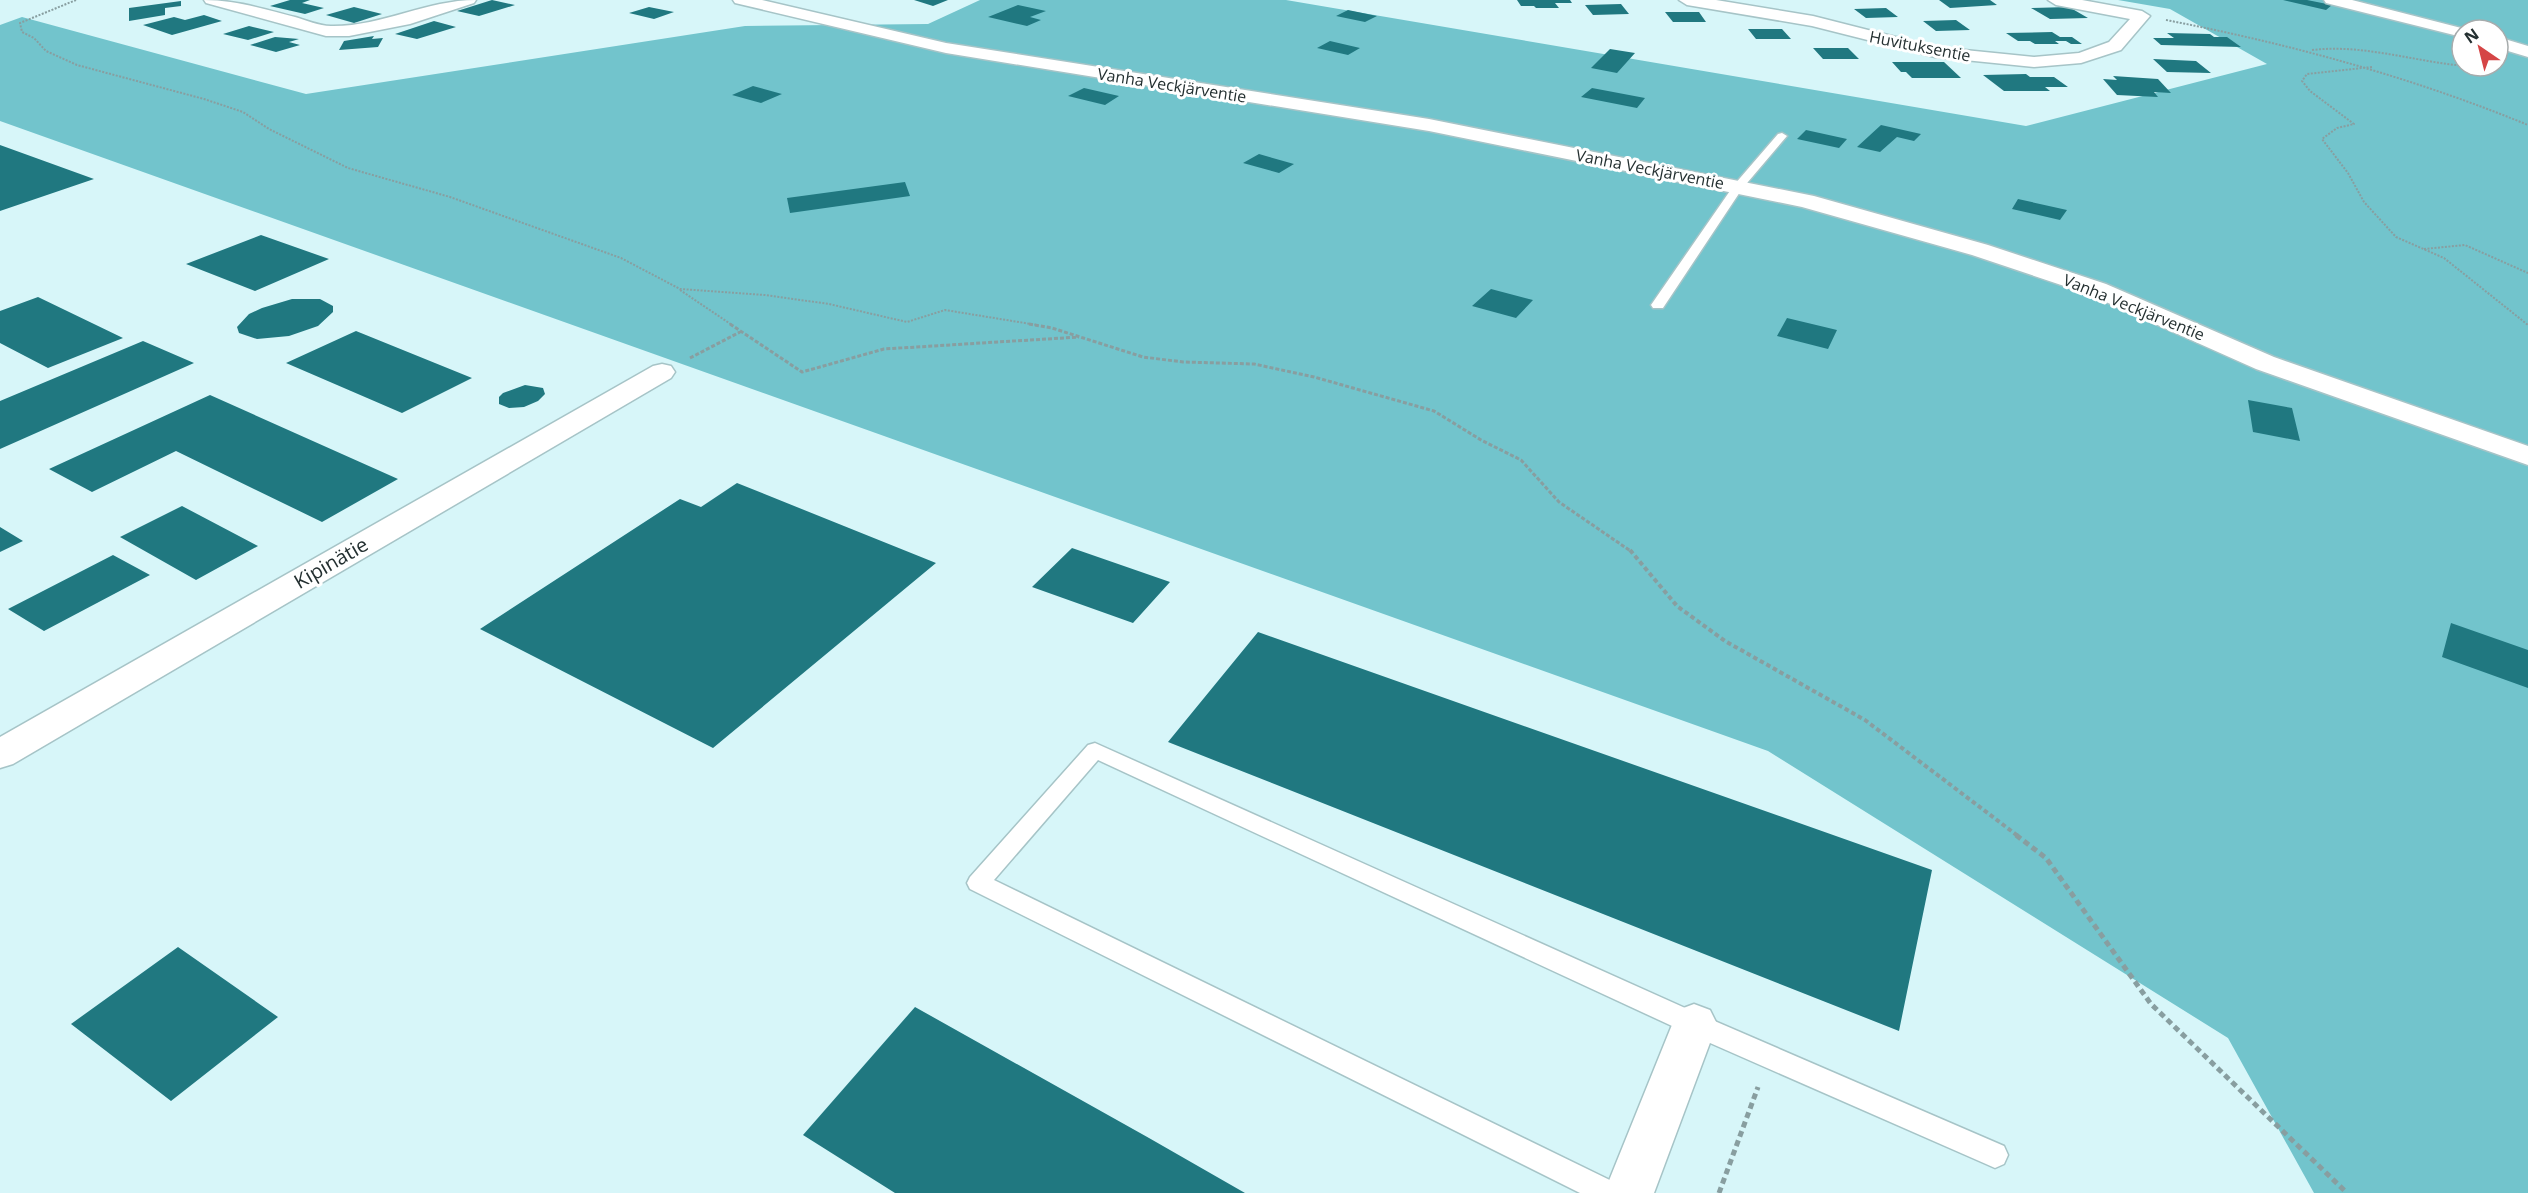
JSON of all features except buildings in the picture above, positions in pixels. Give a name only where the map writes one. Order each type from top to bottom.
[{"type":"street","points":[[212,0],[326,31],[349,31],[404,20],[468,0]]},
{"type":"street","name":"Vanha Veckjärventie","points":[[741,0],[946,48],[1429,125],[1806,201],[1980,250],[2097,289],[2265,363],[2528,456]]},
{"type":"street","name":"Huvituksentie","points":[[1687,0],[1813,21],[1935,52],[2034,62],[2081,58],[2115,46],[2142,16]]},
{"type":"street","points":[[2056,0],[2142,16]]},
{"type":"street","points":[[2332,0],[2450,29]]},
{"type":"street","points":[[2510,46],[2528,52]]},
{"type":"street","name":"Kipinätie","points":[[0,754],[662,372]]},
{"type":"street","points":[[1629,1193],[1694,1024]]},
{"type":"lane","points":[[1658,305],[1738,187],[1782,136]]},
{"type":"lane","points":[[1608,1193],[978,883],[1095,750],[1694,1024],[1995,1155]]},
{"type":"path","points":[[76,0],[20,23],[22,32],[34,38],[46,51],[77,64],[243,112],[269,129],[348,168],[450,197],[621,258],[680,289],[765,295],[828,304],[907,322],[945,310],[1005,319],[1082,337],[1143,357],[1183,362],[1254,364],[1326,380],[1434,411],[1481,440],[1521,460],[1559,502],[1631,551],[1677,606],[1725,641],[1865,720],[2046,858],[2151,1004],[2348,1193]]},
{"type":"path","points":[[2142,16],[2254,36],[2372,67],[2528,125]]},
{"type":"path","points":[[2308,50],[2330,46],[2367,50],[2450,67]]},
{"type":"path","points":[[2372,67],[2307,74],[2302,81],[2310,91],[2354,124],[2337,128],[2322,139],[2348,173],[2364,202],[2396,237],[2444,258],[2528,326]]},
{"type":"path","points":[[2423,249],[2465,245],[2528,273]]},
{"type":"path","points":[[675,286],[802,372],[884,349],[1082,337]]},
{"type":"path","points":[[662,372],[740,332]]},
{"type":"path","points":[[1719,1193],[1770,1057]]},
{"type":"shaded area","points":[[980,0],[1286,0],[2026,126],[2267,64],[2170,9],[2118,0],[2528,0],[2528,1193],[2314,1193],[2228,1038],[1768,751],[0,121],[0,25],[22,17],[306,94],[745,26],[928,24]]}]
